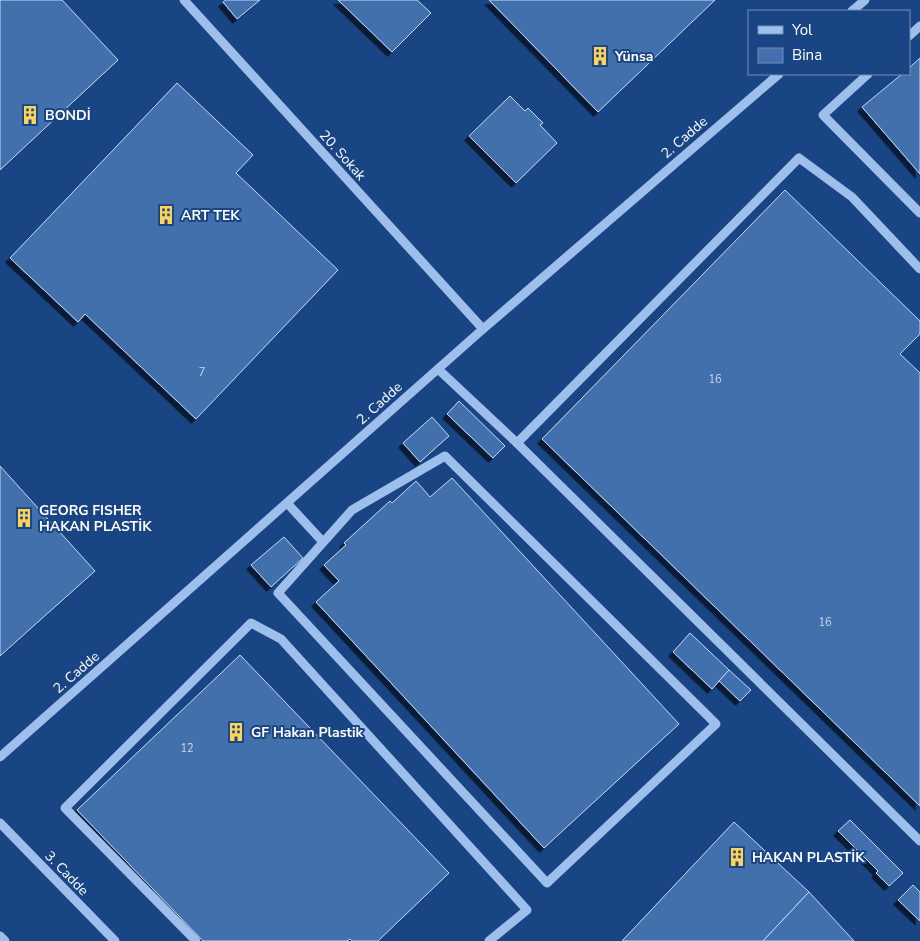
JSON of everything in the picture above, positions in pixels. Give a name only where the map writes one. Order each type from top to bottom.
[{"type":"street","name":"20. Sokak","points":[[184,0],[482,329]]},
{"type":"street","points":[[853,10],[865,0]]},
{"type":"street","points":[[910,35],[920,26]]},
{"type":"street","name":"2. Cadde","points":[[0,757],[482,329],[778,75]]},
{"type":"street","points":[[867,75],[823,115],[920,213]]},
{"type":"street","points":[[517,443],[798,158],[852,197],[920,269]]},
{"type":"street","points":[[438,369],[517,443],[920,841]]},
{"type":"street","points":[[445,456],[716,724],[547,883],[278,593],[323,542],[352,510],[445,456]]},
{"type":"street","points":[[288,503],[323,542]]},
{"type":"street","points":[[196,941],[65,808],[251,624],[281,639],[527,910],[489,941]]},
{"type":"street","name":"3. Cadde","points":[[0,823],[115,941]]},
{"type":"street","points":[[0,936],[5,941]]},
{"type":"building","name":"BONDİ","points":[[0,0],[62,0],[118,60],[0,170]]},
{"type":"building","points":[[226,0],[260,0],[237,19],[223,2]]},
{"type":"building","points":[[338,0],[417,0],[431,13],[392,52]]},
{"type":"building","name":"Yünsa","points":[[489,0],[715,0],[598,112]]},
{"type":"building","points":[[920,58],[920,174],[862,107],[901,75],[910,75],[910,67]]},
{"type":"building","name":"ART TEK","points":[[177,83],[253,155],[236,173],[338,270],[196,419],[85,314],[78,322],[10,258]]},
{"type":"building","points":[[510,96],[525,111],[528,108],[543,123],[540,125],[557,143],[516,183],[469,136]]},
{"type":"building","points":[[785,190],[920,321],[920,334],[900,354],[920,373],[920,806],[542,439]]},
{"type":"building","points":[[459,401],[505,446],[493,458],[447,414]]},
{"type":"building","points":[[432,417],[449,436],[420,462],[403,443]]},
{"type":"building","name":"GEORG FISHER HAKAN PLASTİK","points":[[0,466],[95,571],[0,656]]},
{"type":"building","points":[[452,478],[679,724],[544,848],[316,602],[339,581],[324,565],[346,545],[344,543],[390,501],[392,503],[416,481],[430,497]]},
{"type":"building","points":[[284,537],[303,558],[271,587],[251,565]]},
{"type":"building","points":[[690,633],[729,670],[712,689],[673,652]]},
{"type":"building","name":"GF Hakan Plastik","points":[[240,655],[449,873],[378,941],[352,941],[350,939],[347,941],[203,941],[77,810]]},
{"type":"building","points":[[729,670],[751,690],[740,701],[719,681]]},
{"type":"building","points":[[850,820],[903,873],[889,886],[876,873],[878,871],[838,831]]},
{"type":"building","name":"HAKAN PLASTİK","points":[[734,822],[809,892],[763,941],[622,941]]},
{"type":"building","points":[[913,885],[920,892],[920,921],[898,900]]},
{"type":"building","name":"HAKAN PLASTİK","points":[[809,892],[854,941],[763,941]]},
{"type":"place","name":"Yünsa","points":[[600,56]]},
{"type":"place","name":"BONDİ","points":[[30,115]]},
{"type":"place","name":"ART TEK","points":[[166,215]]},
{"type":"place","name":"GEORG FISHER HAKAN PLASTİK","points":[[24,518]]},
{"type":"place","name":"GF Hakan Plastik","points":[[236,732]]},
{"type":"place","name":"HAKAN PLASTİK","points":[[737,857]]}]
